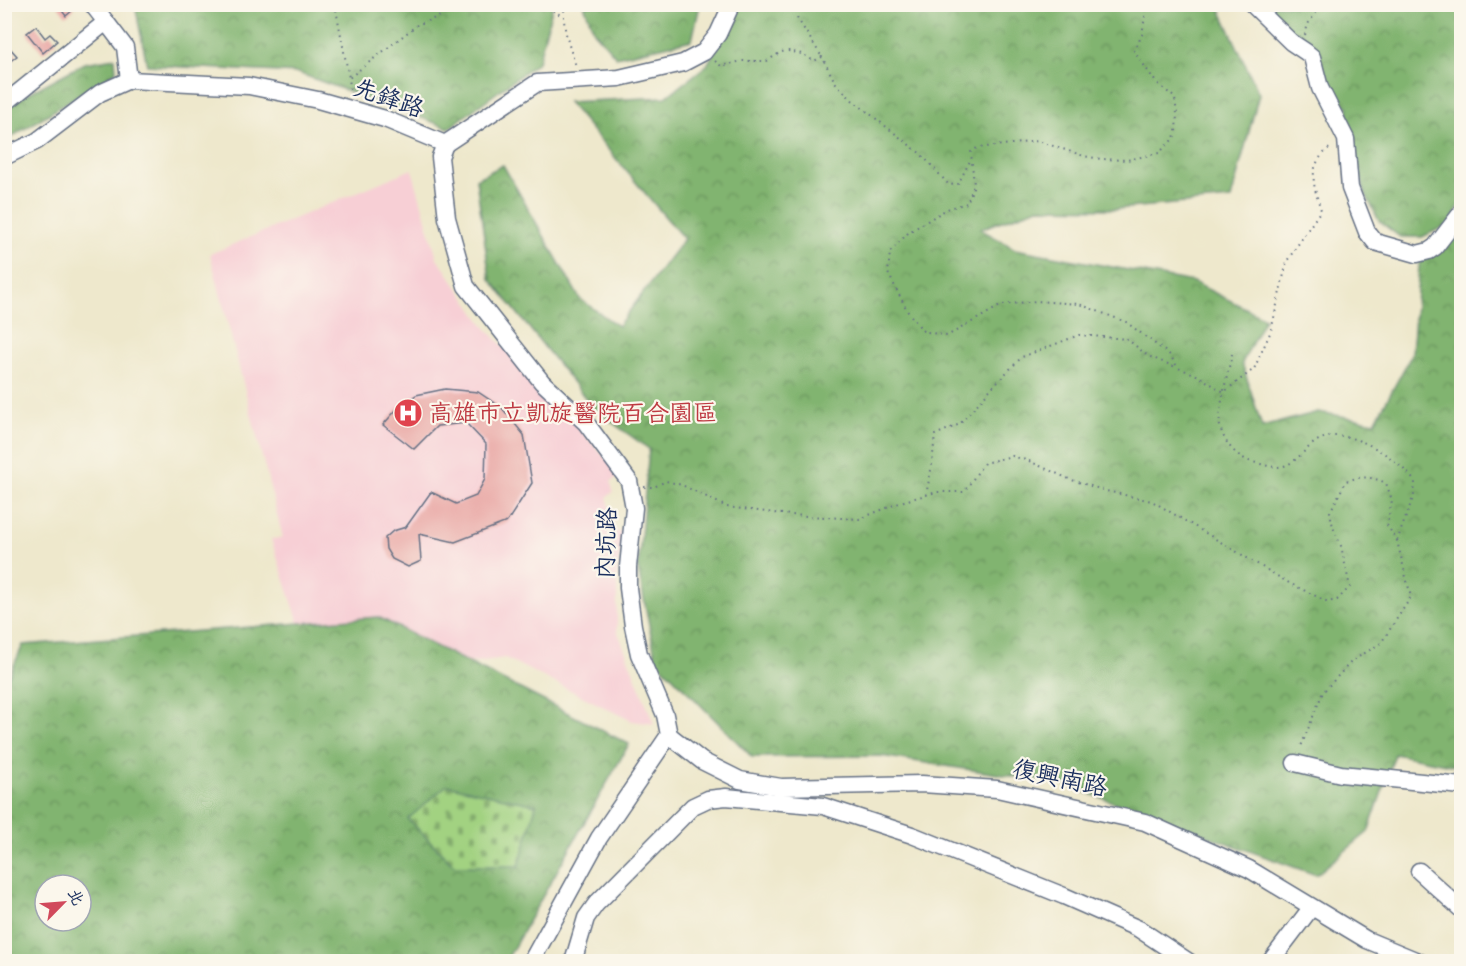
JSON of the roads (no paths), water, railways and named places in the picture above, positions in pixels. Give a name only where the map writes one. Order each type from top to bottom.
[{"type":"street","points":[[92,4],[124,47],[129,80]]},
{"type":"street","name":"先鋒路","points":[[4,157],[37,141],[100,93],[129,80],[249,86],[318,100],[385,119],[445,144],[537,83],[619,78],[683,63],[704,52],[718,34],[729,10],[729,4]]},
{"type":"street","points":[[1252,4],[1291,42],[1312,57],[1320,88],[1341,125],[1346,139],[1350,188],[1367,232],[1375,242],[1417,254],[1429,251],[1436,247],[1461,212]]},
{"type":"street","points":[[4,104],[106,22]]},
{"type":"street","name":"內坑路","points":[[445,144],[440,157],[447,218],[466,286],[542,382],[586,423],[629,481],[634,508],[628,567],[633,626],[639,654],[664,715],[669,735]]},
{"type":"street","points":[[531,962],[599,838],[669,735]]},
{"type":"street","name":"復興南路","points":[[669,735],[702,761],[740,780],[781,787],[922,784],[997,789],[1136,820],[1193,842],[1249,869],[1367,940],[1420,962]]},
{"type":"street","points":[[1295,763],[1341,774],[1461,786]]},
{"type":"street","points":[[573,962],[586,918],[596,904],[693,806],[708,799],[726,797],[823,806],[912,835],[1139,929],[1189,962]]},
{"type":"street","points":[[1419,871],[1461,909]]},
{"type":"street","points":[[1270,962],[1311,908]]},
{"type":"place","name":"高雄市立凱旋醫院百合園區","points":[[408,413]]}]
